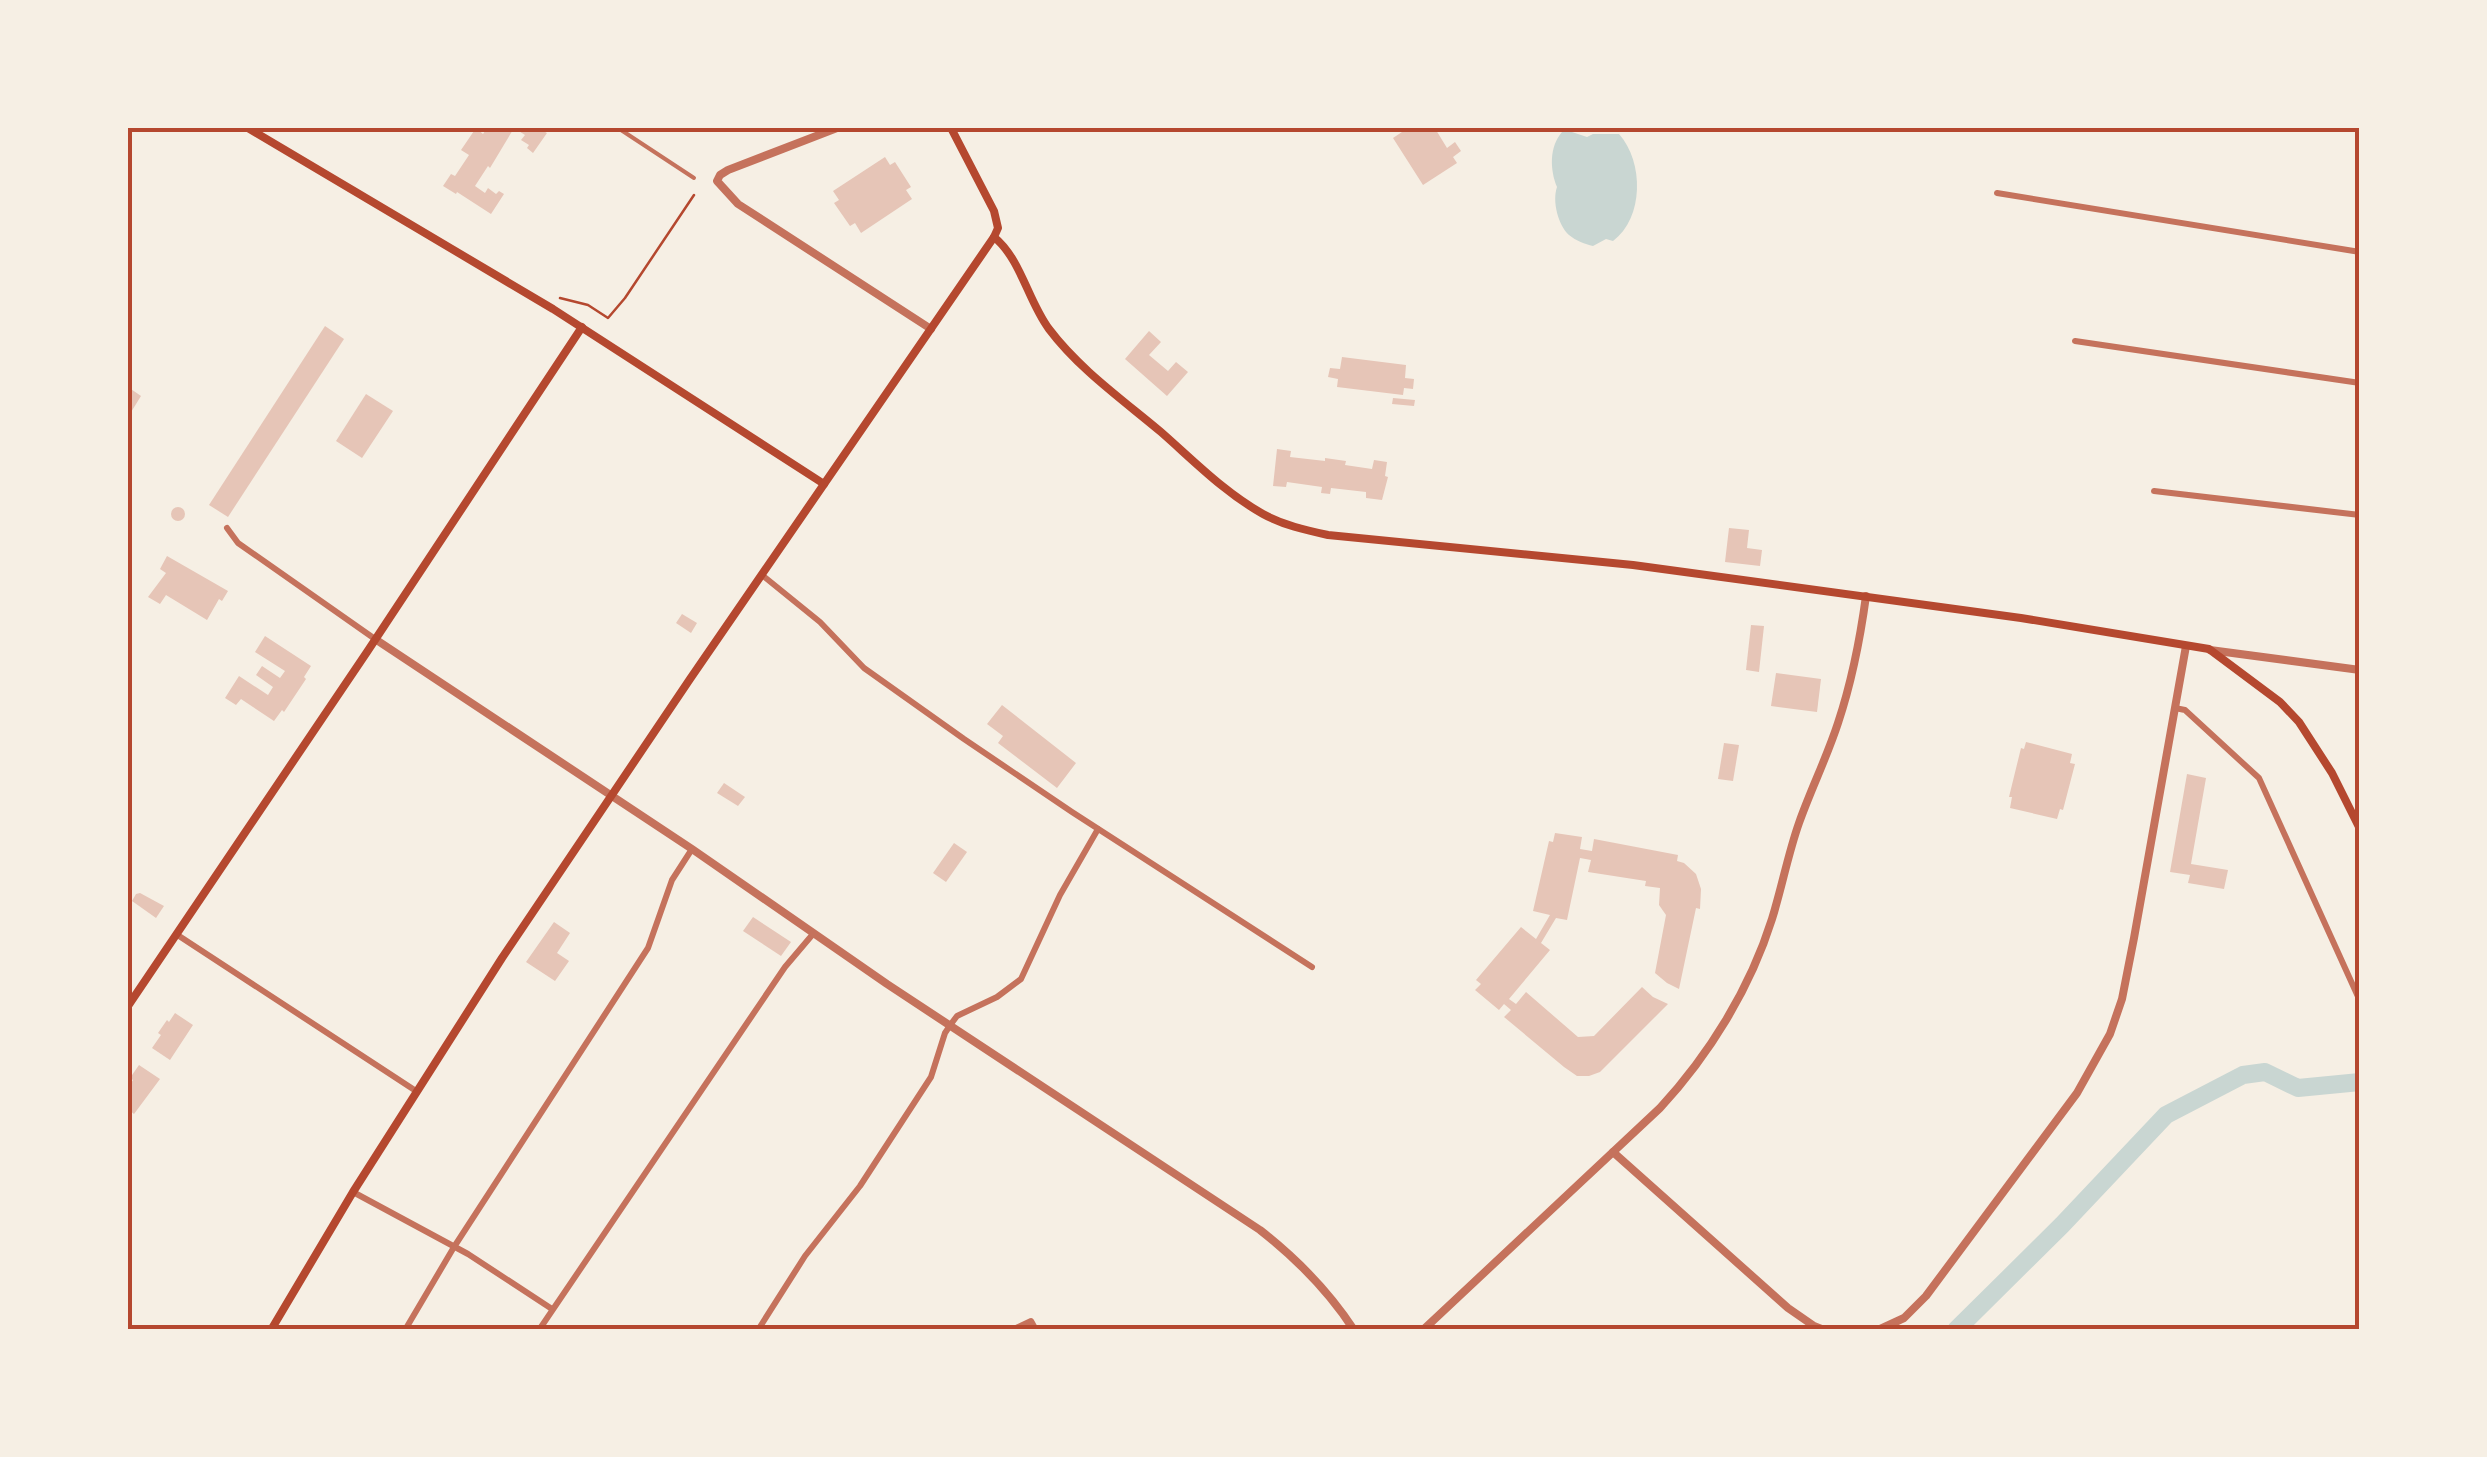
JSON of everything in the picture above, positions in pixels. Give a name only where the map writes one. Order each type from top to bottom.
[{"type":"main road","points":[[248,128],[582,328],[824,484]]},
{"type":"main road","points":[[271,1330],[416,1091],[610,796],[994,238],[998,228],[994,211],[951,128]]},
{"type":"main road","points":[[994,238],[1007,250],[1041,317],[1082,365],[1235,497],[1286,525],[1328,535],[1633,565],[1866,596],[2209,650],[2280,702],[2299,722],[2332,773],[2360,829]]},
{"type":"main road","points":[[128,1006],[582,328]]},
{"type":"street","points":[[618,128],[694,178]]},
{"type":"street","points":[[838,128],[728,170],[717,181],[738,204],[931,329]]},
{"type":"street","points":[[1997,193],[2360,252]]},
{"type":"street","points":[[2075,341],[2360,383]]},
{"type":"street","points":[[2154,491],[2360,516]]},
{"type":"street","points":[[227,528],[238,543],[376,638],[1260,1230],[1318,1282],[1354,1330]]},
{"type":"street","points":[[762,575],[820,622],[864,668],[1098,829],[1312,966]]},
{"type":"street","points":[[1423,1330],[1660,1108],[1698,1064],[1728,1016],[1759,955],[1798,823],[1837,727],[1858,649],[1866,596]]},
{"type":"street","points":[[1878,1330],[1904,1318],[1926,1296],[2077,1093],[2105,1046],[2122,1000],[2186,646]]},
{"type":"street","points":[[2209,650],[2360,670]]},
{"type":"street","points":[[2174,708],[2185,710],[2258,778],[2360,1001]]},
{"type":"street","points":[[758,1330],[805,1256],[856,1193],[931,1077],[951,1024],[957,1016],[997,997],[1021,979],[1056,903],[1098,829]]},
{"type":"street","points":[[405,1330],[454,1247],[648,948],[672,880],[692,849]]},
{"type":"street","points":[[176,934],[416,1091]]},
{"type":"street","points":[[540,1330],[784,967],[813,934]]},
{"type":"street","points":[[1613,1152],[1788,1308],[1824,1330]]},
{"type":"street","points":[[353,1192],[468,1254],[552,1309]]},
{"type":"street","points":[[1012,1330],[1031,1321],[1036,1330]]},
{"type":"path","points":[[560,298],[588,305],[608,318],[694,194]]},
{"type":"shaded area","points":[[1569,131],[1587,137],[1619,134],[1633,159],[1635,204],[1631,219],[1613,241],[1606,239],[1593,246],[1581,242],[1565,231],[1559,219],[1552,159],[1558,138]]},
{"type":"building","points":[[476,128],[483,134],[487,128],[514,128],[475,186],[485,193],[488,188],[504,194],[491,214],[443,186],[469,155],[461,150]]},
{"type":"building","points":[[514,128],[538,128],[547,133],[533,153],[521,140],[525,135]]},
{"type":"building","points":[[1403,128],[1440,128],[1436,130],[1447,148],[1455,142],[1461,151],[1453,157],[1457,163],[1423,185],[1393,138]]},
{"type":"building","points":[[885,157],[890,165],[895,162],[911,187],[906,190],[912,199],[861,233],[855,223],[850,226],[834,203],[839,200],[833,191]]},
{"type":"building","points":[[325,326],[344,339],[228,517],[209,505]]},
{"type":"building","points":[[1149,331],[1161,342],[1149,355],[1168,371],[1176,362],[1188,372],[1167,396],[1125,359]]},
{"type":"building","points":[[1342,357],[1406,365],[1405,378],[1414,379],[1413,389],[1404,388],[1403,395],[1337,387],[1338,379],[1328,377],[1330,368],[1340,369]]},
{"type":"building","points":[[128,387],[141,396],[128,417]]},
{"type":"building","points":[[366,394],[393,411],[362,458],[336,441]]},
{"type":"building","points":[[1393,398],[1415,400],[1414,406],[1392,404]]},
{"type":"building","points":[[1277,449],[1291,451],[1290,457],[1346,461],[1345,465],[1372,469],[1374,460],[1387,462],[1382,500],[1366,498],[1366,492],[1331,488],[1330,494],[1321,493],[1322,487],[1287,482],[1286,487],[1273,486]]},
{"type":"building","points":[[178,507],[185,514],[178,521],[171,514]]},
{"type":"building","points":[[1729,528],[1749,530],[1747,548],[1762,550],[1760,566],[1725,562]]},
{"type":"building","points":[[167,556],[228,591],[207,620],[166,595],[160,604],[148,597],[166,573],[160,569]]},
{"type":"building","points":[[682,614],[697,623],[691,633],[676,623]]},
{"type":"building","points":[[1751,625],[1764,626],[1759,672],[1746,670]]},
{"type":"building","points":[[265,636],[311,666],[284,712],[274,721],[241,699],[236,705],[225,698],[239,676],[268,695],[273,687],[256,675],[262,666],[280,678],[285,671],[255,652]]},
{"type":"building","points":[[1776,673],[1821,679],[1817,712],[1771,706]]},
{"type":"building","points":[[1002,705],[1076,763],[1057,788],[998,743],[1003,736],[987,724]]},
{"type":"building","points":[[2026,742],[2072,754],[2070,763],[2075,764],[2057,819],[2010,808],[2009,797],[2021,748]]},
{"type":"building","points":[[1724,743],[1739,745],[1733,781],[1718,779]]},
{"type":"building","points":[[2187,774],[2206,778],[2191,864],[2228,870],[2224,889],[2188,883],[2190,875],[2170,872]]},
{"type":"building","points":[[724,783],[745,797],[738,806],[717,793]]},
{"type":"building","points":[[1555,833],[1582,837],[1580,849],[1592,851],[1594,839],[1678,855],[1677,861],[1696,874],[1701,889],[1700,909],[1696,908],[1679,989],[1655,973],[1666,915],[1659,905],[1660,888],[1645,886],[1646,881],[1588,872],[1591,860],[1580,858],[1567,920],[1556,918],[1541,943],[1550,950],[1509,999],[1516,1004],[1526,992],[1578,1037],[1594,1036],[1642,987],[1668,1004],[1600,1072],[1589,1076],[1577,1076],[1564,1067],[1504,1017],[1511,1010],[1504,1004],[1499,1010],[1475,990],[1481,984],[1476,980],[1521,927],[1536,939],[1550,915],[1533,911],[1549,841],[1553,842]]},
{"type":"building","points":[[954,843],[967,852],[946,882],[933,873]]},
{"type":"building","points":[[140,893],[164,906],[156,918],[132,901]]},
{"type":"building","points":[[753,917],[791,942],[781,956],[743,931]]},
{"type":"building","points":[[554,922],[570,933],[557,953],[569,961],[555,981],[526,962]]},
{"type":"building","points":[[175,1013],[193,1025],[170,1060],[152,1048],[161,1035],[158,1033]]},
{"type":"building","points":[[139,1065],[160,1079],[134,1114],[128,1109],[128,1088]]},
{"type":"waterway","points":[[1956,1330],[2166,1115],[2243,1075],[2265,1072],[2298,1088],[2360,1082]]}]
